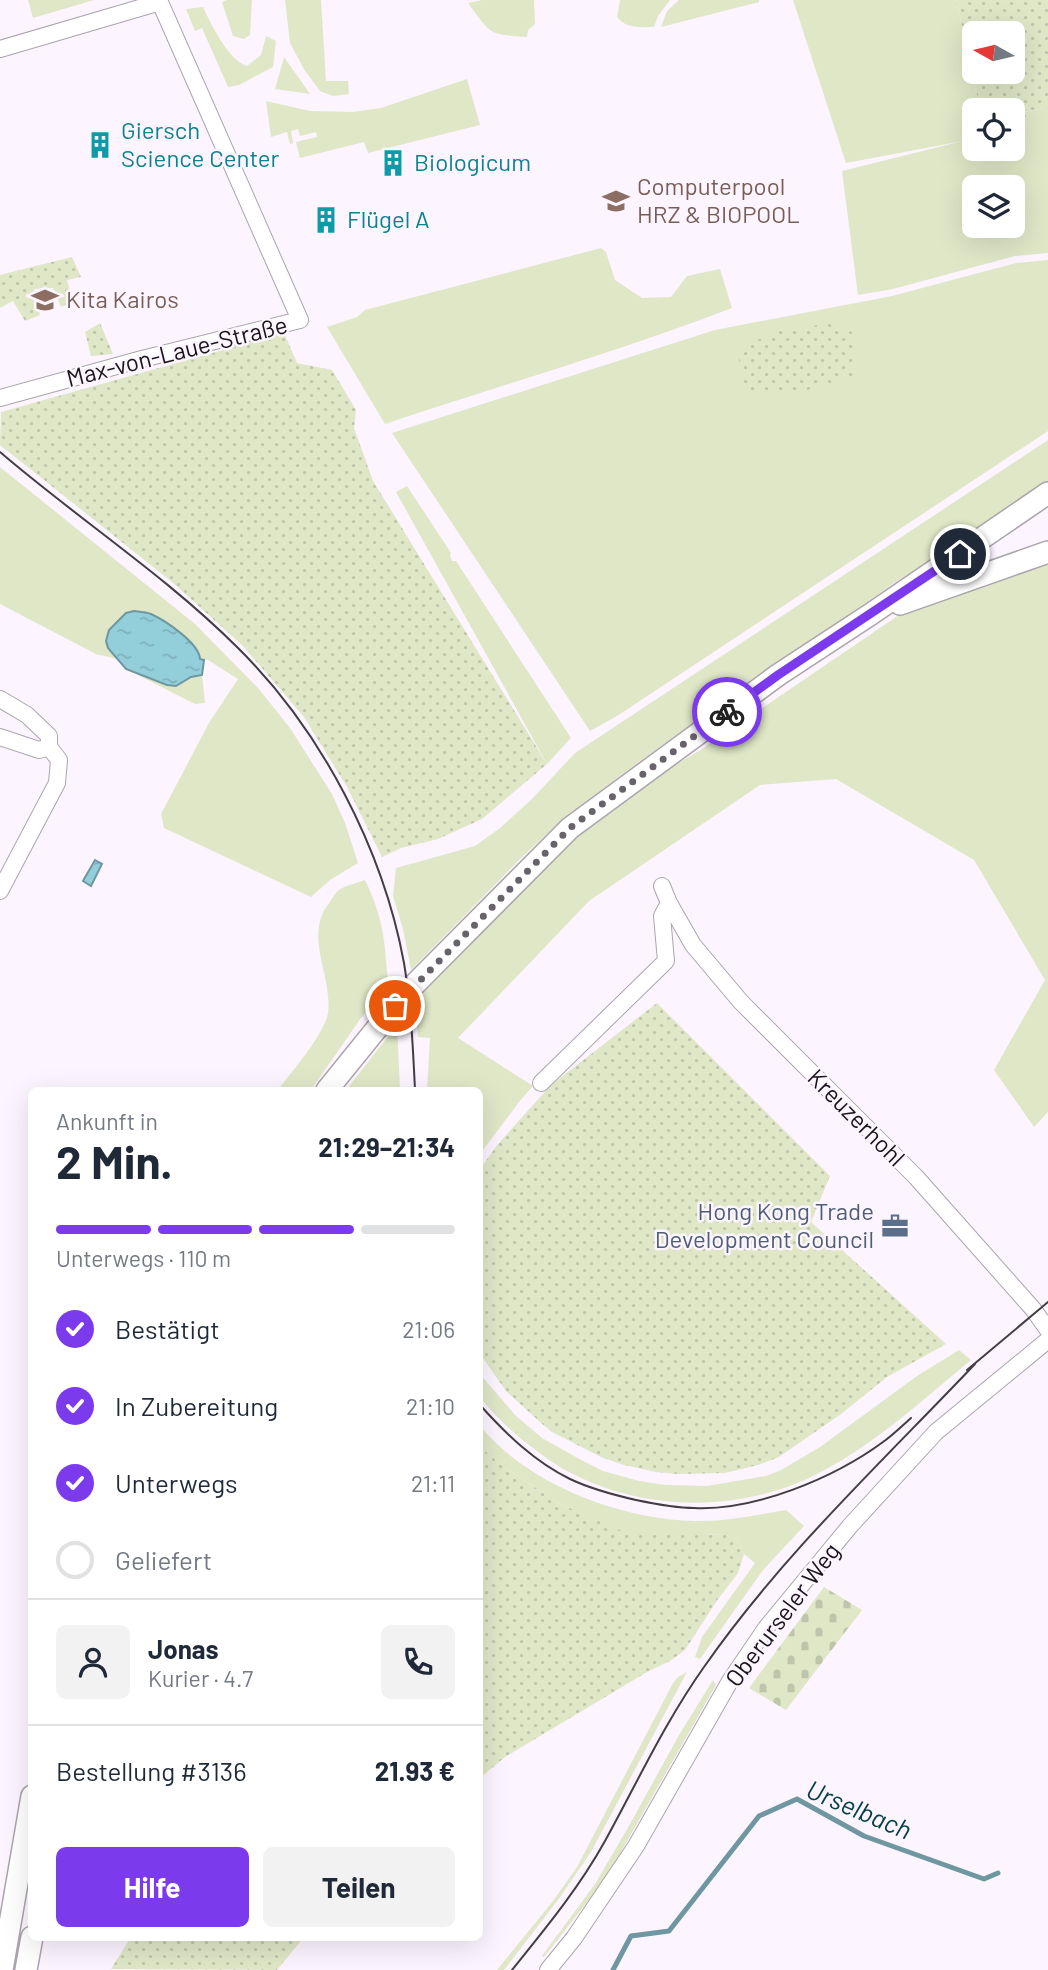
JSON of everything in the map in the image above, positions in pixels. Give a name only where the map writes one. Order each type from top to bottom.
[{"type":"main road","points":[[329,1087],[414,985],[570,828],[778,675],[1048,493]]},
{"type":"main road","points":[[871,614],[1048,552]]},
{"type":"main road","points":[[2,1970],[28,1819]]},
{"type":"main road","points":[[26,1970],[31,1941]]},
{"type":"street","points":[[0,49],[159,1]]},
{"type":"street","name":"Max-von-Laue-Straße","points":[[0,398],[300,320],[159,1]]},
{"type":"street","points":[[0,699],[27,715],[49,736],[50,747],[59,760],[57,783],[0,891]]},
{"type":"street","points":[[0,737],[39,750],[50,747]]},
{"type":"street","name":"Kreuzerhohl","points":[[662,886],[692,945],[741,1002],[916,1177],[1033,1309],[1048,1330]]},
{"type":"street","points":[[541,1083],[666,961],[662,916],[669,903]]},
{"type":"street","name":"Oberurseler Weg","points":[[548,1970],[636,1846],[730,1681],[766,1628],[850,1526],[928,1440],[1048,1340]]},
{"type":"green space","points":[[28,0],[94,0],[33,18]]},
{"type":"green space","points":[[252,0],[250,35],[244,39],[233,36],[222,2]]},
{"type":"green space","points":[[285,0],[321,0],[326,81],[348,81],[349,94],[333,96],[320,91],[305,71],[290,43]]},
{"type":"green space","points":[[482,0],[534,0],[535,24],[528,30],[527,37],[504,35],[487,27],[468,3]]},
{"type":"green space","points":[[620,0],[670,0],[658,16],[654,27],[643,27],[629,25],[617,17]]},
{"type":"green space","points":[[679,0],[759,2],[661,27],[667,11]]},
{"type":"green space","points":[[793,0],[956,0],[962,28],[962,84],[974,84],[977,98],[962,98],[962,141],[846,163]]},
{"type":"green space","points":[[956,0],[1048,0],[1048,107],[1025,112],[1025,98],[977,98],[974,84],[1026,84],[1026,21],[962,21],[962,28]]},
{"type":"green space","points":[[203,7],[227,49],[233,57],[247,66],[261,55],[266,36],[276,41],[273,67],[239,85],[228,87],[202,28],[195,31],[186,9]]},
{"type":"green space","points":[[284,57],[310,94],[275,89]]},
{"type":"green space","points":[[467,79],[480,125],[368,153],[364,142],[300,158],[296,142],[317,137],[316,132],[300,136],[298,129],[291,131],[293,143],[290,144],[287,132],[271,137],[266,101],[310,111],[353,112],[381,108]]},
{"type":"green space","points":[[1048,107],[1048,253],[1015,256],[893,289],[858,295],[842,171],[962,141],[962,161],[1025,161],[1025,112]]},
{"type":"green space","points":[[601,248],[606,252],[615,280],[642,298],[671,297],[687,276],[720,269],[732,308],[603,354],[385,424],[327,327],[357,317],[365,310]]},
{"type":"green space","points":[[72,257],[81,277],[67,280],[73,302],[61,307],[53,288],[34,289],[40,315],[25,321],[13,301],[0,308],[0,275]]},
{"type":"green space","points":[[1048,260],[1048,431],[617,716],[590,731],[392,433],[715,330],[892,296],[1016,263]]},
{"type":"green space","points":[[100,323],[113,354],[91,356],[85,332]]},
{"type":"green space","points":[[834,323],[854,333],[852,377],[804,391],[746,393],[737,351],[775,331]]},
{"type":"green space","points":[[284,333],[297,363],[332,370],[356,410],[354,428],[373,481],[547,764],[482,819],[438,839],[401,848],[382,857],[347,787],[304,717],[242,645],[172,582],[0,445],[1,412]]},
{"type":"green space","points":[[1048,440],[1048,491],[900,579],[567,815],[411,970],[393,896],[396,868],[475,846],[532,799],[575,753]]},
{"type":"green space","points":[[0,467],[195,624],[258,688],[290,728],[332,794],[358,863],[330,880],[311,897],[164,828],[161,814],[209,723],[238,679],[208,660],[200,659],[190,640],[150,613],[108,648],[117,659],[96,654],[0,604]]},
{"type":"green space","points":[[407,486],[451,553],[452,561],[456,561],[571,738],[547,764],[396,492]]},
{"type":"green space","points":[[1048,554],[1048,1112],[1034,1127],[994,1070],[1045,980],[974,860],[836,779],[760,785],[589,901],[458,1038],[533,1086],[483,1150],[483,1087],[427,1087],[430,1038],[418,1037],[415,996],[524,885],[578,836],[649,780],[699,751],[915,604]]},
{"type":"green space","points":[[126,669],[175,686],[191,677],[202,675],[205,703],[195,704]]},
{"type":"green space","points":[[365,880],[376,907],[386,957],[388,986],[361,1018],[313,1087],[280,1087],[314,1042],[325,1022],[328,999],[319,929],[329,903],[339,890]]},
{"type":"green space","points":[[657,1003],[830,1176],[811,1222],[946,1344],[887,1377],[841,1414],[779,1457],[725,1473],[678,1474],[624,1465],[601,1457],[552,1432],[506,1391],[483,1358],[483,1165],[551,1085]]},
{"type":"green space","points":[[397,1025],[400,1087],[348,1087]]},
{"type":"green space","points":[[959,1350],[971,1360],[874,1439],[809,1478],[751,1497],[691,1503],[630,1495],[601,1486],[566,1470],[520,1438],[483,1401],[483,1378],[516,1416],[542,1438],[603,1471],[665,1485],[707,1486],[766,1476],[781,1470],[820,1447],[917,1376]]},
{"type":"green space","points":[[483,1429],[500,1447],[524,1465],[577,1495],[606,1506],[636,1514],[695,1521],[786,1510],[804,1526],[763,1570],[700,1659],[695,1657],[702,1637],[755,1563],[744,1554],[738,1540],[726,1535],[622,1532],[560,1504],[508,1470],[483,1449]]},
{"type":"green space","points":[[483,1449],[508,1470],[560,1504],[622,1531],[726,1535],[738,1540],[744,1554],[738,1573],[685,1650],[505,1757],[483,1775]]},
{"type":"green space","points":[[824,1587],[862,1610],[786,1710],[749,1688]]},
{"type":"green space","points":[[687,1672],[591,1852],[504,1970],[497,1970],[577,1867],[673,1683]]},
{"type":"green space","points":[[713,1680],[716,1685],[618,1857],[595,1892],[544,1957],[542,1956],[595,1884]]},
{"type":"green space","points":[[128,1941],[301,1941],[277,1970],[111,1969]]},
{"type":"water","points":[[134,611],[157,617],[188,640],[200,659],[204,660],[202,675],[191,677],[176,686],[126,669],[108,648],[106,641],[109,630],[126,613]]},
{"type":"water","points":[[95,860],[102,864],[91,886],[83,881]]},
{"type":"waterway","name":"Urselbach","points":[[613,1970],[631,1936],[669,1931],[759,1816],[797,1799],[864,1836],[984,1879],[998,1873]]},
{"type":"tram line","points":[[0,452],[210,621],[268,680],[321,754],[364,835],[394,920],[408,995],[415,1087]]},
{"type":"tram line","points":[[967,1370],[1048,1302]]},
{"type":"tram line","points":[[512,1970],[584,1875],[677,1709],[734,1626],[834,1510],[975,1364]]},
{"type":"tram line","points":[[483,1408],[522,1446],[570,1479],[619,1496],[687,1508],[718,1508],[742,1504],[793,1490],[863,1455],[911,1418]]},
{"type":"way so far","points":[[395,1006],[570,828],[727,712]]},
{"type":"place","name":"Giersch Science Center","points":[[100,145]]},
{"type":"place","name":"Biologicum","points":[[393,163]]},
{"type":"place","name":"Computerpool HRZ & BIOPOOL","points":[[616,201]]},
{"type":"place","name":"Flügel A","points":[[326,220]]},
{"type":"place","name":"Kita Kairos","points":[[45,300]]},
{"type":"place","name":"Hong Kong Trade Development Council","points":[[895,1226]]},
{"type":"route","points":[[727,712],[960,554]]}]
